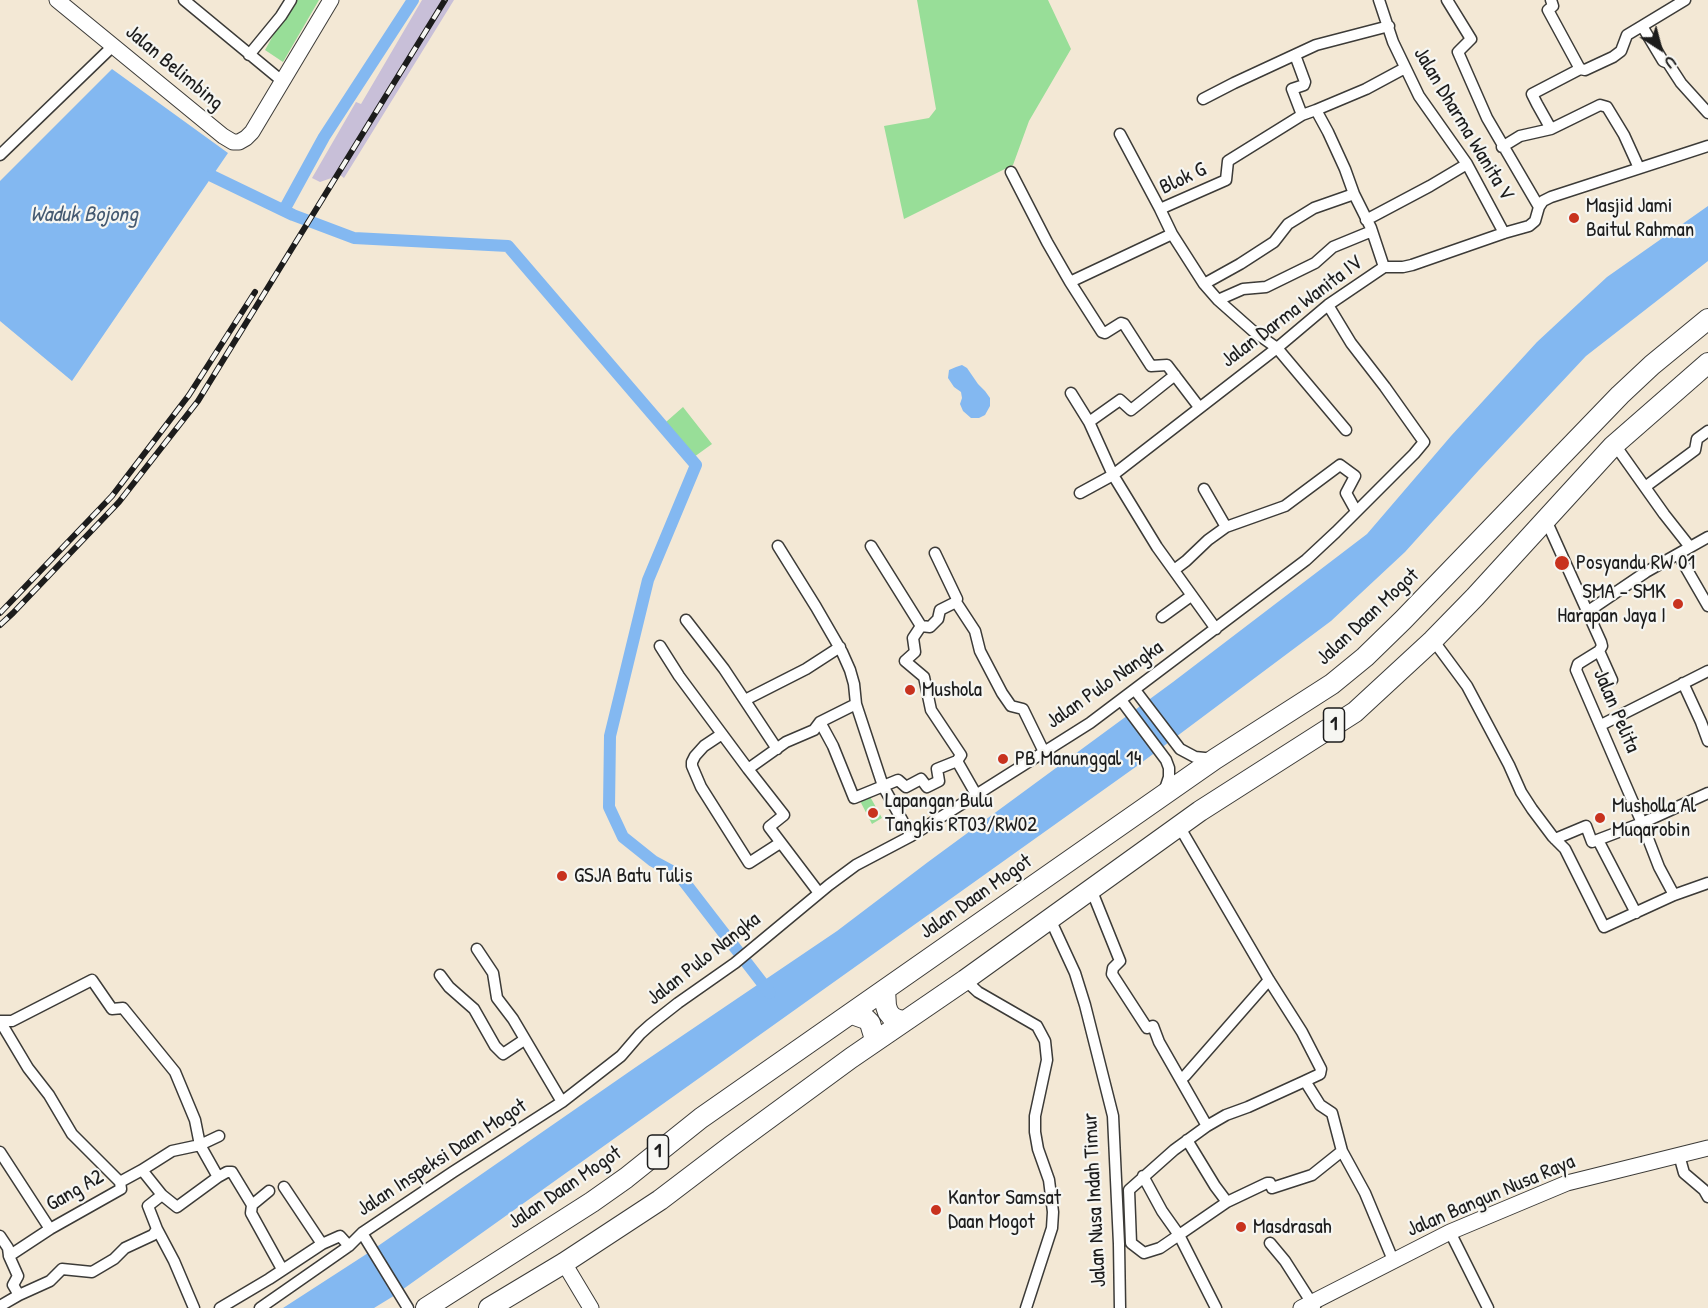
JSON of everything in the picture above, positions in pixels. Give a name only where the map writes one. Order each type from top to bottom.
[{"type":"highway","name":"Jalan Daan Mogot","points":[[426,1308],[626,1178],[701,1118],[1215,759],[1332,684],[1365,657],[1440,582],[1620,395],[1708,319]]},
{"type":"highway","name":"1","points":[[489,1308],[564,1263],[660,1200],[731,1146],[1179,826],[1355,712],[1433,640],[1613,446],[1708,363]]},
{"type":"highway","points":[[885,990],[888,1012],[892,1017],[905,1021]]},
{"type":"highway","points":[[852,1014],[870,1023],[874,1036],[873,1044]]},
{"type":"street","name":"Jalan Belimbing","points":[[57,0],[233,142],[239,142],[252,132],[282,81]]},
{"type":"street","points":[[184,0],[282,81],[332,0]]},
{"type":"street","name":"Jalan Dharma Wanita V","points":[[1379,0],[1393,42],[1419,96],[1467,164],[1504,233]]},
{"type":"street","points":[[1448,0],[1471,39],[1458,52],[1487,118],[1539,207]]},
{"type":"street","points":[[1551,0],[1553,6],[1548,10],[1580,69]]},
{"type":"street","points":[[1551,129],[1532,94],[1580,69],[1585,70],[1613,57],[1621,51],[1627,35],[1685,0]]},
{"type":"street","points":[[249,55],[287,2]]},
{"type":"street","points":[[1203,99],[1316,45],[1389,26]]},
{"type":"street","points":[[1642,27],[1663,61],[1668,63],[1681,83],[1708,113]]},
{"type":"street","points":[[0,155],[114,45]]},
{"type":"street","points":[[1295,56],[1305,82],[1304,85],[1292,89],[1302,115],[1366,89],[1405,68]]},
{"type":"street","points":[[1503,147],[1520,136],[1551,129],[1587,110],[1602,105],[1606,107],[1624,135],[1639,168]]},
{"type":"street","points":[[1316,110],[1372,231],[1384,267]]},
{"type":"street","name":"Blok G","points":[[1302,115],[1228,161],[1226,180],[1160,209],[1172,234],[1204,284],[1218,300],[1253,331],[1277,348],[1346,430]]},
{"type":"street","points":[[1120,134],[1160,209]]},
{"type":"street","name":"Jalan Darma Wanita IV","points":[[1080,493],[1113,475],[1277,348],[1328,305],[1384,267],[1412,265],[1528,226],[1535,221],[1543,201],[1551,197],[1708,146]]},
{"type":"street","points":[[1366,220],[1467,164]]},
{"type":"street","points":[[1011,172],[1070,282],[1102,332],[1121,323],[1124,324],[1151,366],[1167,365],[1199,407]]},
{"type":"street","points":[[1204,284],[1274,242],[1288,224],[1314,208],[1354,194]]},
{"type":"street","points":[[1218,300],[1243,289],[1266,287],[1315,263],[1333,247],[1372,231]]},
{"type":"street","points":[[1070,282],[1172,234]]},
{"type":"street","name":"Jalan Pulo Nangka","points":[[640,1034],[678,1003],[735,963],[856,865],[911,836],[1123,704],[1306,560],[1414,454],[1424,442],[1351,343],[1328,305]]},
{"type":"street","points":[[1089,422],[1120,400],[1131,410],[1175,375]]},
{"type":"street","points":[[1071,393],[1089,422],[1113,475],[1157,548],[1216,629]]},
{"type":"street","points":[[1645,487],[1695,450],[1697,439],[1708,431]]},
{"type":"street","points":[[1613,446],[1620,452],[1690,547]]},
{"type":"street","points":[[1174,570],[1226,527],[1285,506],[1340,465],[1355,476],[1346,493],[1356,511]]},
{"type":"street","points":[[1204,489],[1226,527]]},
{"type":"street","name":"Jalan Pelita","points":[[1546,520],[1602,646],[1599,651],[1580,662],[1576,668],[1659,867],[1674,895]]},
{"type":"street","points":[[1587,612],[1646,572],[1708,537]]},
{"type":"street","points":[[778,546],[840,648],[850,670],[856,704],[883,786],[911,836]]},
{"type":"street","points":[[872,546],[921,626]]},
{"type":"street","points":[[934,553],[957,599],[956,602],[975,631],[980,651],[1002,693],[1011,706],[1023,709],[1044,752]]},
{"type":"street","points":[[1678,554],[1708,606]]},
{"type":"street","points":[[1162,617],[1191,596]]},
{"type":"street","points":[[921,626],[930,627],[938,619],[940,610],[956,602]]},
{"type":"street","points":[[686,620],[724,669],[777,749]]},
{"type":"street","points":[[820,722],[833,746],[854,798],[898,780],[906,787],[921,780],[927,787],[939,781],[937,770],[957,761],[961,755],[931,710],[924,677],[905,661],[915,652],[913,638],[921,626]]},
{"type":"street","points":[[1433,640],[1467,686],[1521,792],[1540,822],[1565,849],[1604,927],[1674,895],[1708,883]]},
{"type":"street","points":[[660,646],[679,676],[784,815],[769,827],[819,893]]},
{"type":"street","points":[[745,700],[806,669],[840,648]]},
{"type":"street","points":[[1599,651],[1612,680]]},
{"type":"street","points":[[1600,725],[1708,671]]},
{"type":"street","points":[[1683,683],[1708,741]]},
{"type":"street","points":[[1137,693],[1180,749],[1195,757],[1215,759]]},
{"type":"street","points":[[748,769],[786,742],[814,730],[820,722],[856,704]]},
{"type":"street","points":[[1123,704],[1166,760],[1169,777],[1163,796]]},
{"type":"street","points":[[722,734],[704,747],[692,762],[701,787],[749,863],[780,843]]},
{"type":"street","points":[[957,761],[977,796]]},
{"type":"street","points":[[1555,838],[1586,826],[1592,842],[1642,823],[1708,793]]},
{"type":"street","points":[[1179,826],[1269,981],[1302,1032],[1321,1069],[1320,1074],[1226,1115],[1207,1126],[1143,1176],[1128,1190],[1131,1243],[1144,1253],[1160,1248],[1227,1202],[1267,1183],[1272,1188],[1312,1175],[1342,1151]]},
{"type":"street","points":[[1598,840],[1636,913]]},
{"type":"street","points":[[1091,889],[1120,961],[1113,968],[1112,974],[1147,1028],[1153,1026],[1159,1042],[1207,1126]]},
{"type":"street","name":"Jalan Nusa Indah Timur","points":[[1050,919],[1075,973],[1113,1116],[1120,1254],[1120,1308]]},
{"type":"street","points":[[477,949],[494,973],[497,998],[513,1019],[562,1102]]},
{"type":"street","points":[[440,975],[449,987],[474,1009],[495,1046],[503,1054],[524,1040]]},
{"type":"street","points":[[120,1182],[72,1134],[0,1021],[12,1020],[92,980],[112,1009],[123,1008],[175,1072],[195,1120],[200,1145],[218,1177]]},
{"type":"street","points":[[965,980],[978,992],[1037,1026],[1045,1041],[1047,1060],[1035,1116],[1035,1132],[1038,1149],[1049,1180],[1053,1212],[1052,1228],[1026,1308]]},
{"type":"street","points":[[1180,1078],[1185,1076],[1269,981]]},
{"type":"street","name":"Jalan Inspeksi Daan Mogot","points":[[260,1308],[364,1237],[453,1172],[562,1102],[621,1056],[640,1034]]},
{"type":"street","points":[[1305,1081],[1320,1105],[1332,1113],[1342,1151],[1365,1193],[1393,1260]]},
{"type":"street","name":"Gang A2","points":[[9,1256],[50,1229],[121,1189],[120,1182],[172,1151],[200,1145],[219,1136]]},
{"type":"street","points":[[1187,1140],[1227,1202]]},
{"type":"street","name":"Jalan Bangun Nusa Raya","points":[[1309,1306],[1450,1232],[1567,1183],[1708,1148]]},
{"type":"street","points":[[0,1152],[50,1229]]},
{"type":"street","points":[[1679,1155],[1684,1173],[1704,1190],[1708,1197]]},
{"type":"street","points":[[142,1170],[162,1196],[177,1207],[218,1177],[232,1172],[252,1205]]},
{"type":"street","points":[[1143,1176],[1162,1211],[1179,1235],[1216,1308]]},
{"type":"street","points":[[284,1187],[322,1244]]},
{"type":"street","points":[[269,1191],[252,1205],[250,1213],[282,1269]]},
{"type":"street","points":[[162,1196],[148,1206],[194,1308]]},
{"type":"street","points":[[1,1303],[50,1281],[62,1269],[93,1272],[114,1259],[125,1248],[153,1235],[157,1229]]},
{"type":"street","points":[[1450,1232],[1488,1308]]},
{"type":"street","points":[[0,1236],[8,1248],[18,1276],[13,1285],[19,1296]]},
{"type":"street","points":[[219,1308],[322,1244],[340,1236],[349,1246]]},
{"type":"street","points":[[364,1237],[405,1303]]},
{"type":"street","points":[[1270,1242],[1285,1261],[1309,1306]]},
{"type":"street","points":[[564,1263],[591,1308]]},
{"type":"shaded area","points":[[422,0],[454,0],[344,178],[340,175],[320,182],[312,178],[356,102],[361,104]]},
{"type":"green space","points":[[293,0],[319,0],[283,62],[265,50]]},
{"type":"green space","points":[[917,0],[1048,0],[1071,49],[1029,121],[1013,165],[904,219],[884,126],[929,118],[936,109]]},
{"type":"green space","points":[[683,407],[712,444],[694,457],[666,422]]},
{"type":"green space","name":"Lapangan Bulu Tangkis RT03/RW02","points":[[868,793],[882,818],[872,824],[859,799]]},
{"type":"water","name":"Waduk Bojong","points":[[112,69],[228,153],[72,381],[0,321],[0,181]]},
{"type":"water","points":[[1708,206],[1708,261],[1586,356],[1405,552],[1331,621],[1137,766],[392,1297],[374,1308],[283,1308],[365,1255],[837,931],[1173,682],[1367,534],[1451,436],[1537,342],[1607,277]]},
{"type":"water","points":[[962,365],[967,368],[990,398],[990,406],[985,415],[979,418],[971,418],[963,411],[960,404],[961,392],[948,378],[949,370]]},
{"type":"waterway","points":[[284,210],[324,137],[413,0]]},
{"type":"waterway","points":[[212,176],[293,215],[354,238],[508,246],[696,465],[648,580],[610,736],[609,807],[623,837],[653,861],[679,875],[770,993]]},
{"type":"railway","points":[[0,625],[119,502],[198,401],[445,0]]},
{"type":"railway","points":[[0,613],[112,496],[189,395],[255,292]]},
{"type":"place","name":"Masjid Jami Baitul Rahman","points":[[1574,218]]},
{"type":"place","name":"Posyandu RW 01","points":[[1562,563]]},
{"type":"place","name":"SMA - SMK Harapan Jaya I","points":[[1678,604]]},
{"type":"place","name":"Mushola","points":[[910,690]]},
{"type":"place","name":"PB Manunggal 14","points":[[1003,759]]},
{"type":"place","name":"Lapangan Bulu Tangkis RT03/RW02","points":[[873,813]]},
{"type":"place","name":"Musholla Al Muqarobin","points":[[1600,818]]},
{"type":"place","name":"GSJA Batu Tulis","points":[[562,876]]},
{"type":"place","name":"Kantor Samsat Daan Mogot","points":[[936,1210]]},
{"type":"place","name":"Masdrasah","points":[[1241,1227]]}]
